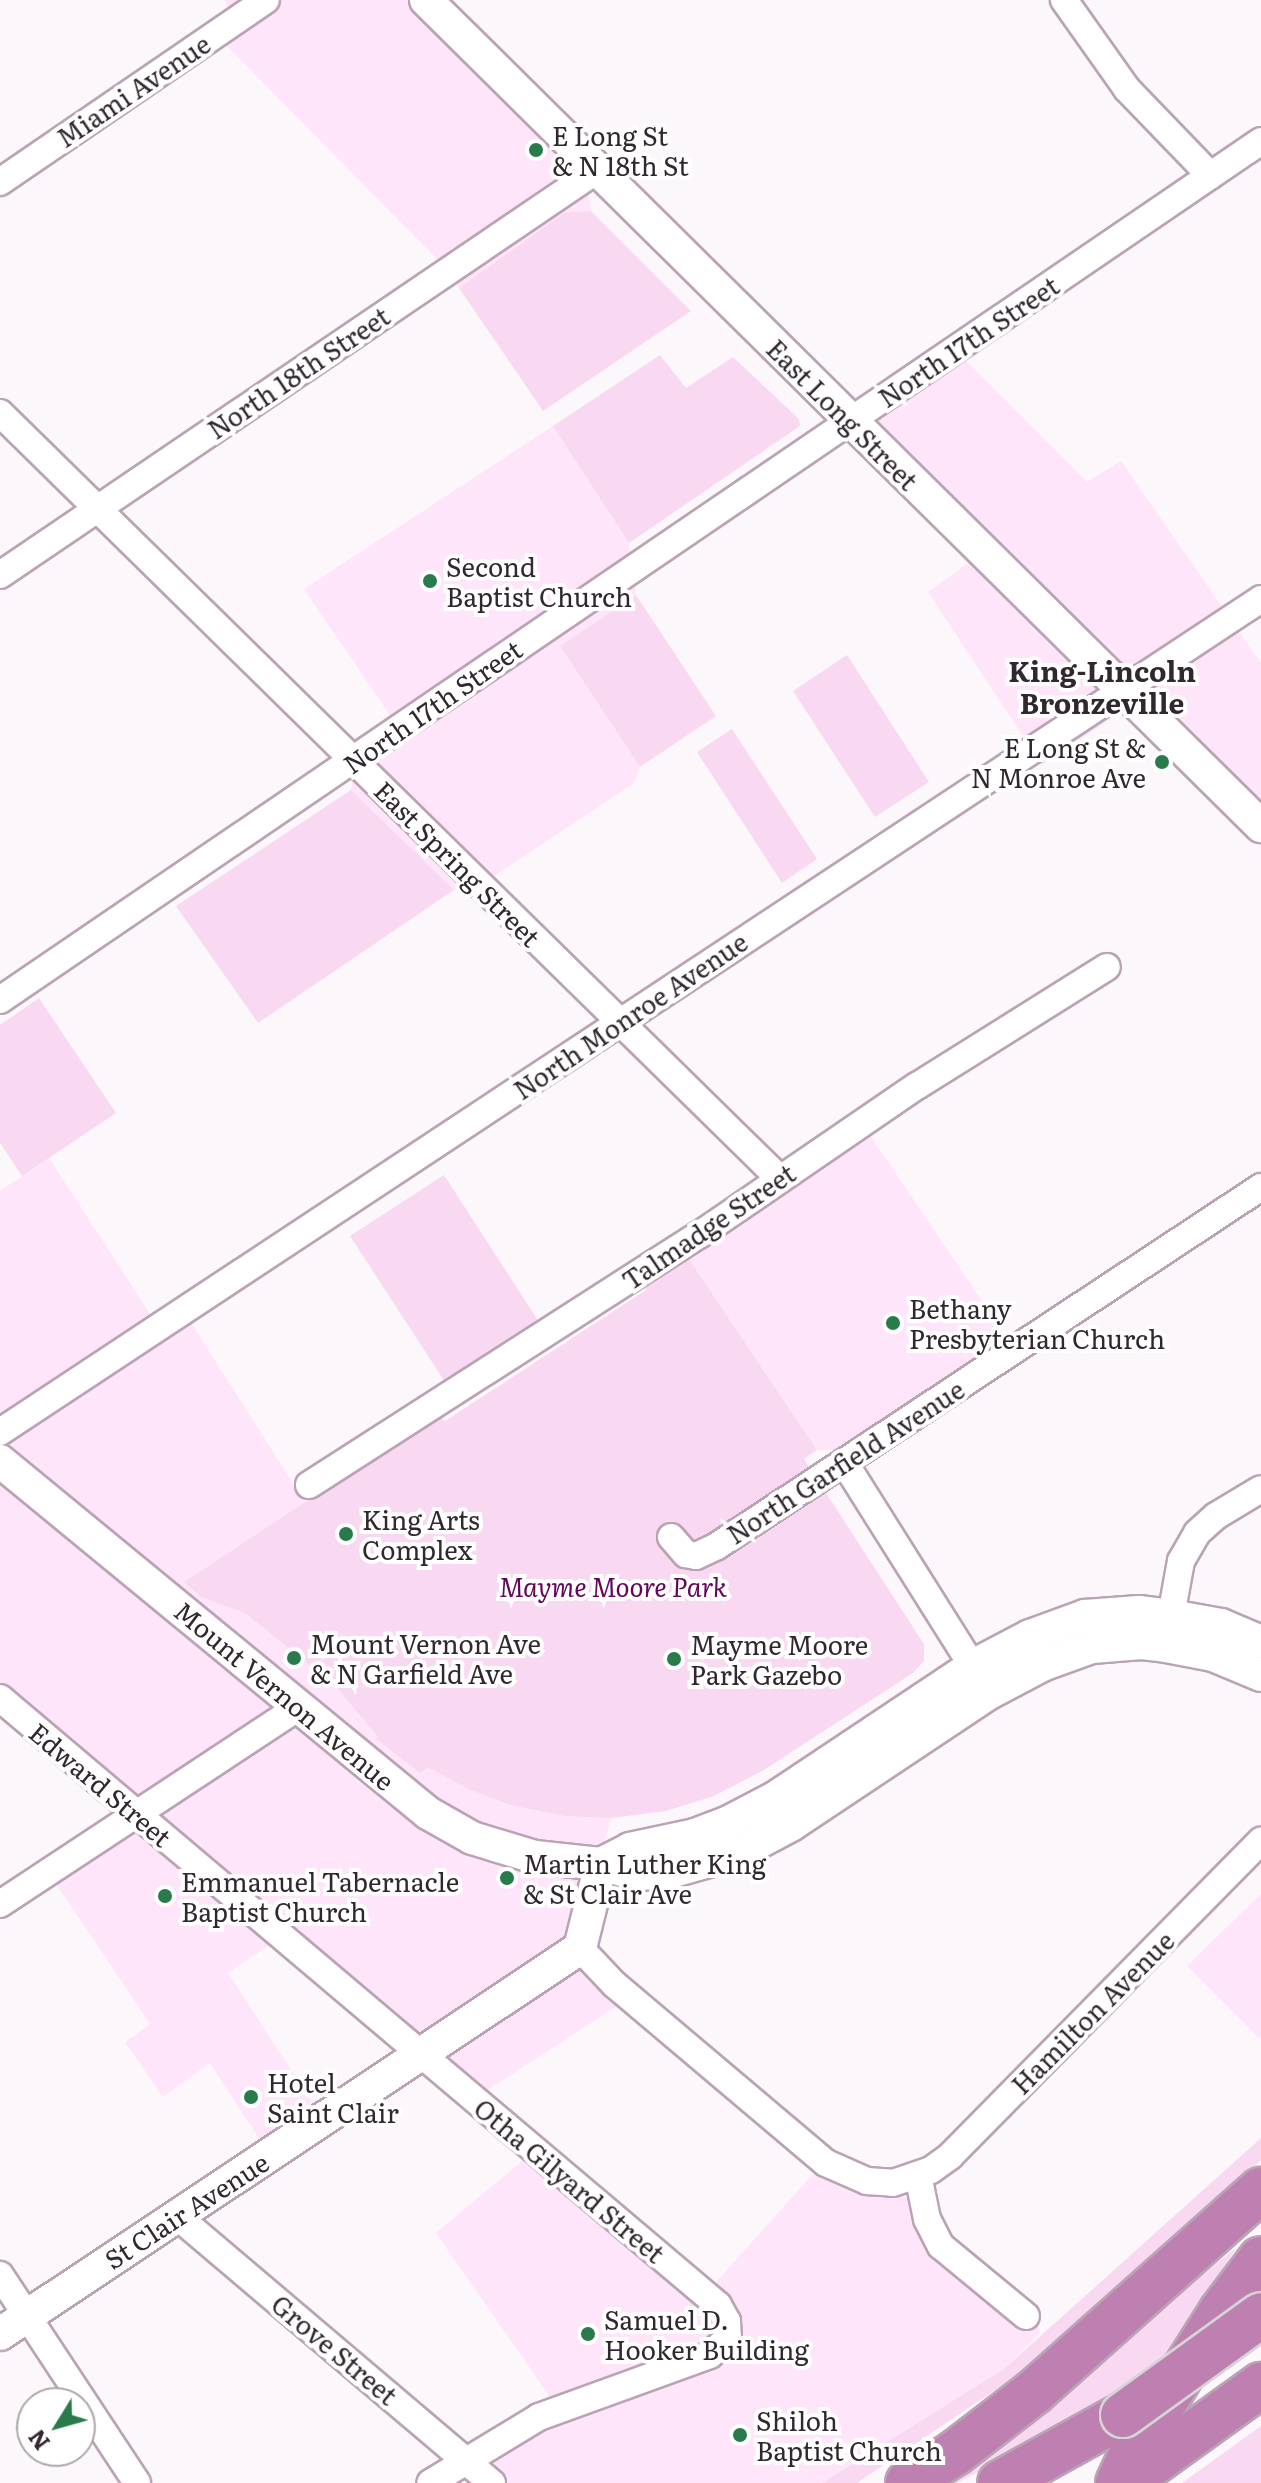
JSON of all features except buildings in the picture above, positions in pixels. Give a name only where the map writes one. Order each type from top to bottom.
[{"type":"highway","points":[[908,2483],[955,2453],[1034,2392],[1261,2190]]},
{"type":"highway","points":[[1125,2458],[1221,2312],[1261,2259]]},
{"type":"highway","points":[[1029,2483],[1125,2458],[1261,2315]]},
{"type":"highway","points":[[1000,2483],[1177,2448],[1261,2385]]},
{"type":"street","name":"Miami Avenue","points":[[0,182],[266,0]]},
{"type":"street","name":"East Long Street","points":[[426,0],[1261,826]]},
{"type":"street","points":[[1064,0],[1127,89],[1210,175]]},
{"type":"street","name":"North 17th Street","points":[[0,1000],[1261,141]]},
{"type":"street","name":"North 18th Street","points":[[0,575],[597,170]]},
{"type":"street","name":"East Spring Street","points":[[0,413],[779,1178]]},
{"type":"street","name":"North Monroe Avenue","points":[[0,1432],[1261,599]]},
{"type":"street","name":"Talmadge Street","points":[[309,1485],[699,1235],[917,1086],[1107,967]]},
{"type":"street","name":"North Garfield Avenue","points":[[671,1537],[686,1554],[704,1553],[1259,1193]]},
{"type":"street","points":[[844,1462],[981,1679]]},
{"type":"street","name":"Mount Vernon Avenue","points":[[5,1472],[300,1706],[428,1813],[450,1827],[504,1849],[601,1864],[636,1874],[666,1873],[740,1852],[791,1825],[981,1679]]},
{"type":"street","points":[[1171,1616],[1181,1561],[1197,1533],[1216,1516],[1261,1489]]},
{"type":"street","points":[[981,1679],[1030,1636],[1085,1616],[1139,1612],[1171,1616],[1221,1625],[1261,1642]]},
{"type":"street","points":[[981,1679],[1042,1665],[1092,1647],[1142,1643],[1213,1655],[1261,1675]]},
{"type":"street","name":"Edward Street","points":[[0,1698],[421,2055]]},
{"type":"street","points":[[0,1904],[300,1706]]},
{"type":"street","name":"Hamilton Avenue","points":[[918,2175],[950,2156],[1261,1841]]},
{"type":"street","points":[[601,1864],[580,1948],[614,1984],[826,2163],[853,2176],[881,2183],[918,2175],[927,2219],[941,2246],[1026,2316]]},
{"type":"street","name":"St Clair Avenue","points":[[0,2334],[580,1948]]},
{"type":"street","name":"Otha Gilyard Street","points":[[421,2055],[718,2305],[727,2321],[728,2338],[710,2355],[539,2417],[467,2461]]},
{"type":"street","name":"Grove Street","points":[[177,2216],[492,2483]]},
{"type":"street","points":[[0,2275],[137,2483]]},
{"type":"street","points":[[430,2483],[467,2461]]},
{"type":"shaded area","points":[[224,0],[419,0],[586,172],[591,211],[564,214],[459,288],[442,264],[215,34],[236,19]]},
{"type":"shaded area","points":[[955,350],[1087,482],[1121,461],[1261,663],[1261,843],[1121,712],[1042,765],[928,592],[981,554],[846,426]]},
{"type":"shaded area","points":[[553,426],[629,543],[636,595],[560,646],[640,767],[634,783],[479,886],[454,890],[351,790],[356,757],[398,727],[304,589]]},
{"type":"shaded area","points":[[861,1122],[1014,1348],[862,1450],[817,1450],[685,1253]]},
{"type":"shaded area","points":[[49,1158],[156,1323],[181,1307],[305,1502],[184,1582],[201,1597],[245,1613],[338,1689],[379,1737],[468,1789],[509,1805],[564,1816],[611,1818],[575,1950],[626,2000],[474,2099],[278,1939],[228,1973],[324,2120],[269,2154],[210,2063],[163,2097],[125,2042],[150,2024],[46,1869],[130,1812],[0,1701],[0,1191]]},
{"type":"shaded area","points":[[1261,1894],[1261,2040],[1187,1966]]},
{"type":"shaded area","points":[[534,2151],[709,2290],[821,2165],[905,2197],[969,2256],[1034,2308],[1040,2333],[1005,2368],[822,2483],[495,2483],[467,2458],[559,2410],[436,2233]]},
{"type":"green space","points":[[591,211],[691,311],[543,411],[459,288],[564,213]]},
{"type":"green space","points":[[660,355],[686,388],[733,357],[799,419],[800,426],[629,543],[553,426]]},
{"type":"green space","points":[[636,595],[716,716],[640,767],[560,646]]},
{"type":"green space","points":[[847,655],[929,782],[875,817],[793,691]]},
{"type":"green space","points":[[732,729],[817,859],[782,883],[697,752]]},
{"type":"green space","points":[[351,790],[454,890],[258,1023],[176,906]]},
{"type":"green space","points":[[39,998],[116,1113],[22,1176],[0,1143],[0,1025]]},
{"type":"green space","points":[[444,1175],[539,1322],[445,1382],[350,1236]]},
{"type":"green space","name":"Mayme Moore Park","points":[[685,1253],[817,1450],[804,1459],[924,1644],[924,1661],[913,1673],[764,1770],[714,1796],[666,1811],[611,1818],[564,1816],[509,1805],[468,1789],[428,1767],[420,1773],[376,1739],[378,1737],[338,1689],[245,1613],[201,1597],[184,1582],[438,1414],[445,1421],[646,1290],[642,1282]]},
{"type":"green space","points":[[1261,2138],[1261,2160],[1086,2317],[1010,2380],[857,2483],[822,2483],[1005,2368]]},
{"type":"green space","points":[[1237,2247],[1167,2356],[1127,2386],[1009,2456],[957,2483],[942,2483]]},
{"type":"green space","points":[[1261,2426],[1261,2483],[1182,2483],[1254,2431]]},
{"type":"place","name":"E Long St & N 18th St","points":[[536,150]]},
{"type":"place","name":"Second Baptist Church","points":[[430,581]]},
{"type":"place","name":"E Long St & N Monroe Ave","points":[[1162,762]]},
{"type":"place","name":"Bethany Presbyterian Church","points":[[893,1323]]},
{"type":"place","name":"King Arts Complex","points":[[346,1534]]},
{"type":"place","name":"Mount Vernon Ave & N Garfield Ave","points":[[294,1658]]},
{"type":"place","name":"Mayme Moore Park Gazebo","points":[[674,1659]]},
{"type":"place","name":"Martin Luther King & St Clair Ave","points":[[507,1878]]},
{"type":"place","name":"Emmanuel Tabernacle Baptist Church","points":[[165,1896]]},
{"type":"place","name":"Hotel Saint Clair","points":[[251,2097]]},
{"type":"place","name":"Samuel D. Hooker Building","points":[[588,2334]]},
{"type":"place","name":"Shiloh Baptist Church","points":[[740,2435]]},
{"type":"district","name":"King-Lincoln Bronzeville","points":[[1102,686]]}]
